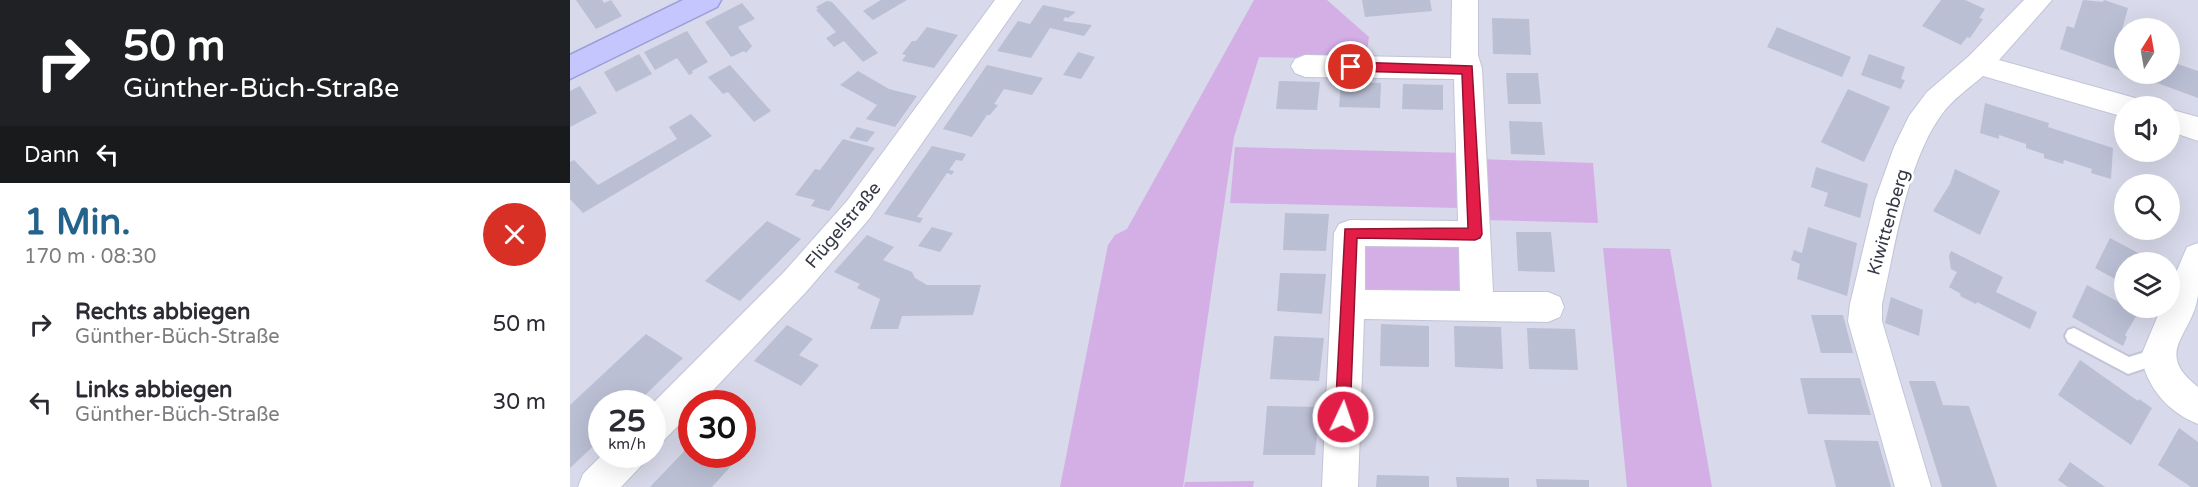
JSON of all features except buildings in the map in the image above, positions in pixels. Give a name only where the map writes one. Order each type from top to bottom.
[{"type":"main road","points":[[570,68],[707,0]]},
{"type":"street","name":"Flügelstraße","points":[[666,415],[795,282],[847,224],[1009,0]]},
{"type":"street","points":[[1465,0],[1464,55],[1468,69],[1477,305]]},
{"type":"street","name":"Kiwittenberg","points":[[1913,487],[1869,340],[1864,311],[1890,204],[1921,123],[1932,107],[1978,64],[2038,0]]},
{"type":"street","points":[[1978,64],[2114,103]]},
{"type":"street","points":[[1305,66],[1468,69]]},
{"type":"street","points":[[2180,123],[2198,129]]},
{"type":"street","points":[[1340,487],[1350,233],[1475,234]]},
{"type":"street","points":[[2198,257],[2158,356],[2160,369],[2165,379],[2175,390],[2198,407]]},
{"type":"street","points":[[1348,304],[1548,307]]},
{"type":"street","points":[[597,487],[615,468]]},
{"type":"lane","points":[[2074,336],[2128,366],[2158,356]]},
{"type":"shaded area","points":[[570,0],[2198,0],[2198,487],[570,487]]},
{"type":"shaded area","points":[[1254,0],[1327,0],[1369,37],[1366,59],[1259,57],[1234,137],[1183,487],[1060,487],[1108,245],[1115,235],[1127,229]]},
{"type":"shaded area","points":[[1235,147],[1465,153],[1460,208],[1230,203]]},
{"type":"shaded area","points":[[1479,159],[1593,163],[1598,223],[1483,220]]},
{"type":"shaded area","points":[[1365,242],[1455,244],[1464,248],[1464,292],[1363,294],[1359,250]]},
{"type":"shaded area","points":[[1603,248],[1670,249],[1712,487],[1627,487]]},
{"type":"shaded area","points":[[1254,481],[1253,487],[1184,487],[1185,482]]},
{"type":"route","points":[[1343,417],[1350,233],[1475,234],[1468,69],[1351,67]]}]
